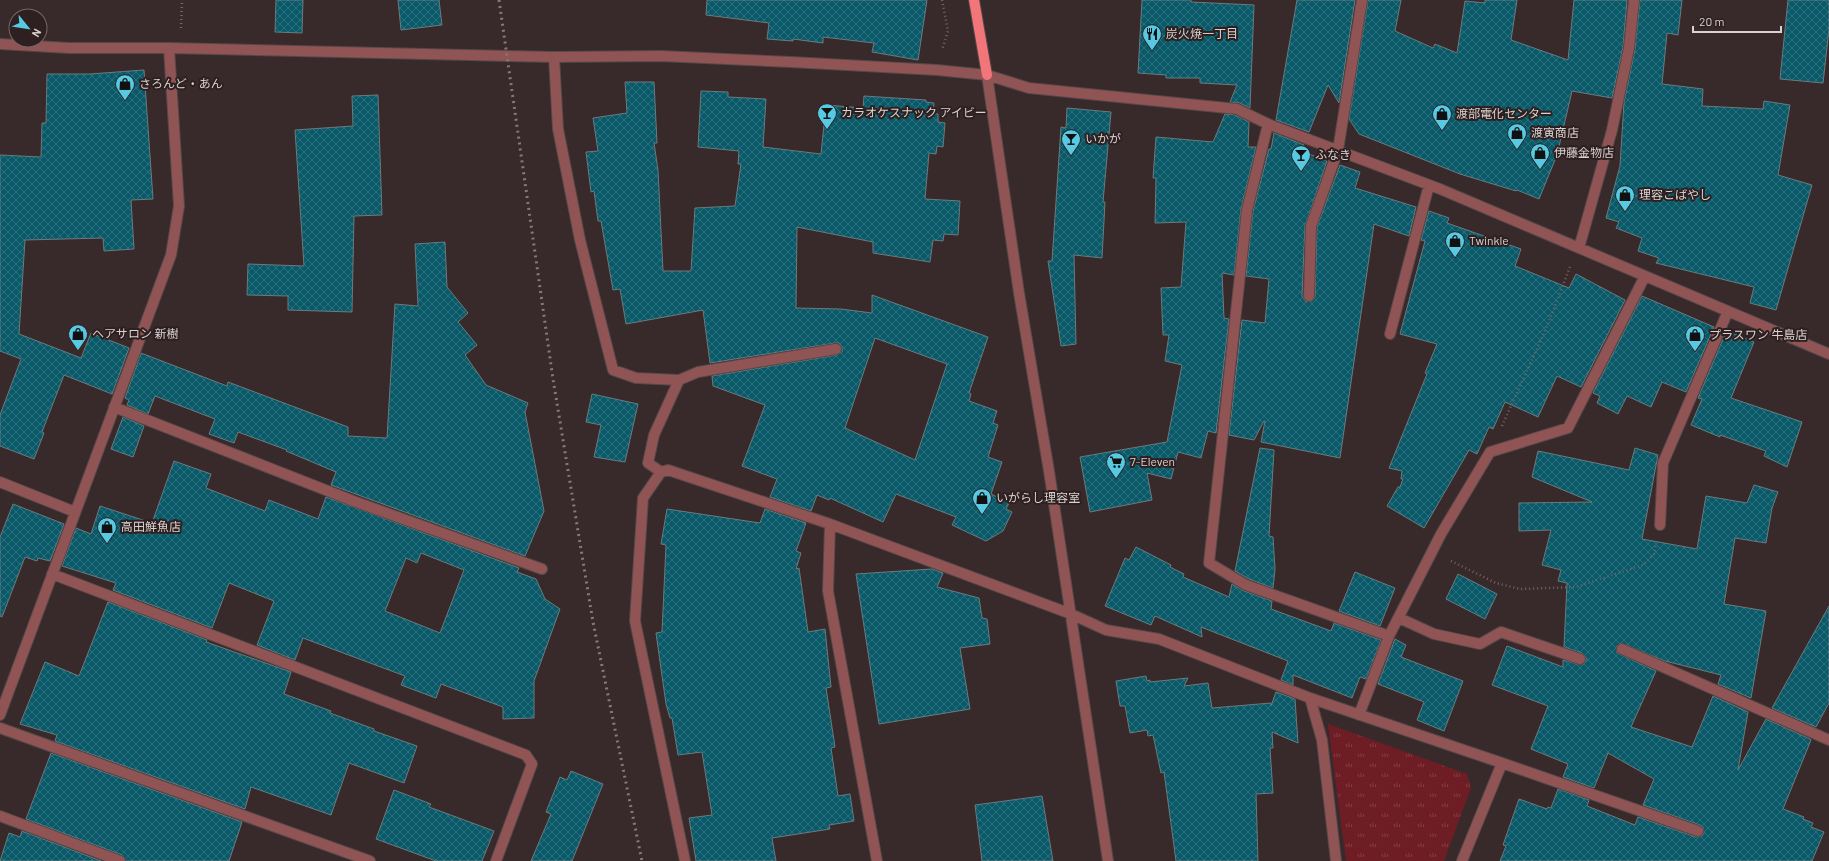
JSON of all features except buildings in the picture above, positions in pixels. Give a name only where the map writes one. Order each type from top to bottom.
[{"type":"main road","points":[[974,0],[987,75]]},
{"type":"street","points":[[1309,296],[1311,226],[1338,150],[1362,0]]},
{"type":"street","points":[[1578,248],[1612,130],[1629,48],[1634,0]]},
{"type":"street","points":[[0,44],[69,48],[180,48],[554,57],[661,56],[936,70],[987,75],[1029,88],[1237,109],[1268,124],[1429,185],[1829,354]]},
{"type":"street","points":[[0,715],[171,255],[179,206],[169,48]]},
{"type":"street","points":[[554,57],[558,129],[580,240],[613,370],[636,378],[679,380],[698,372],[836,349]]},
{"type":"street","points":[[987,75],[1019,293],[1048,463],[1108,861]]},
{"type":"street","points":[[1268,124],[1247,210],[1209,563],[1246,585],[1389,636]]},
{"type":"street","points":[[1390,334],[1429,185]]},
{"type":"street","points":[[1359,715],[1389,636],[1431,552],[1490,452],[1568,428],[1645,276]]},
{"type":"street","points":[[1660,525],[1664,463],[1728,311]]},
{"type":"street","points":[[661,472],[648,463],[654,435],[679,380]]},
{"type":"street","points":[[114,407],[349,499],[542,569]]},
{"type":"street","points":[[685,861],[635,621],[643,498],[661,472],[668,470],[830,524],[1070,614],[1106,630],[1160,639],[1310,698],[1698,831]]},
{"type":"street","points":[[0,482],[75,512]]},
{"type":"street","points":[[830,524],[828,591],[877,861]]},
{"type":"street","points":[[52,574],[526,755],[532,764],[496,861]]},
{"type":"street","points":[[1399,618],[1434,634],[1480,644],[1501,632],[1580,659]]},
{"type":"street","points":[[1622,649],[1829,740]]},
{"type":"street","points":[[1310,698],[1322,740],[1336,861]]},
{"type":"street","points":[[0,728],[370,861]]},
{"type":"street","points":[[1462,861],[1502,763]]},
{"type":"street","points":[[0,816],[120,861]]},
{"type":"path","points":[[180,48],[182,0]]},
{"type":"path","points":[[936,70],[948,31],[942,0]]},
{"type":"path","points":[[1490,452],[1548,324],[1578,248]]},
{"type":"path","points":[[1431,552],[1496,584],[1520,589],[1576,587],[1643,565],[1654,554],[1660,525]]},
{"type":"green space","points":[[1328,724],[1467,774],[1471,788],[1444,861],[1346,861]]},
{"type":"railway","points":[[499,0],[553,379],[593,622],[642,861]]},
{"type":"place","name":"炭火焼一丁目","points":[[1152,51]]},
{"type":"place","name":"さろんど・あん","points":[[125,101]]},
{"type":"place","name":"カラオケスナック アイビー","points":[[827,130]]},
{"type":"place","name":"渡部電化センター","points":[[1442,131]]},
{"type":"place","name":"渡寅商店","points":[[1517,150]]},
{"type":"place","name":"いかが","points":[[1071,156]]},
{"type":"place","name":"伊藤金物店","points":[[1540,170]]},
{"type":"place","name":"ふなき","points":[[1301,172]]},
{"type":"place","name":"理容こばやし","points":[[1625,212]]},
{"type":"place","name":"Twinkle","points":[[1455,258]]},
{"type":"place","name":"ヘアサロン 新樹","points":[[78,351]]},
{"type":"place","name":"プラスワン 牛島店","points":[[1695,352]]},
{"type":"place","name":"7-Eleven","points":[[1116,479]]},
{"type":"place","name":"いがらし理容室","points":[[982,515]]},
{"type":"place","name":"高田鮮魚店","points":[[107,544]]}]
